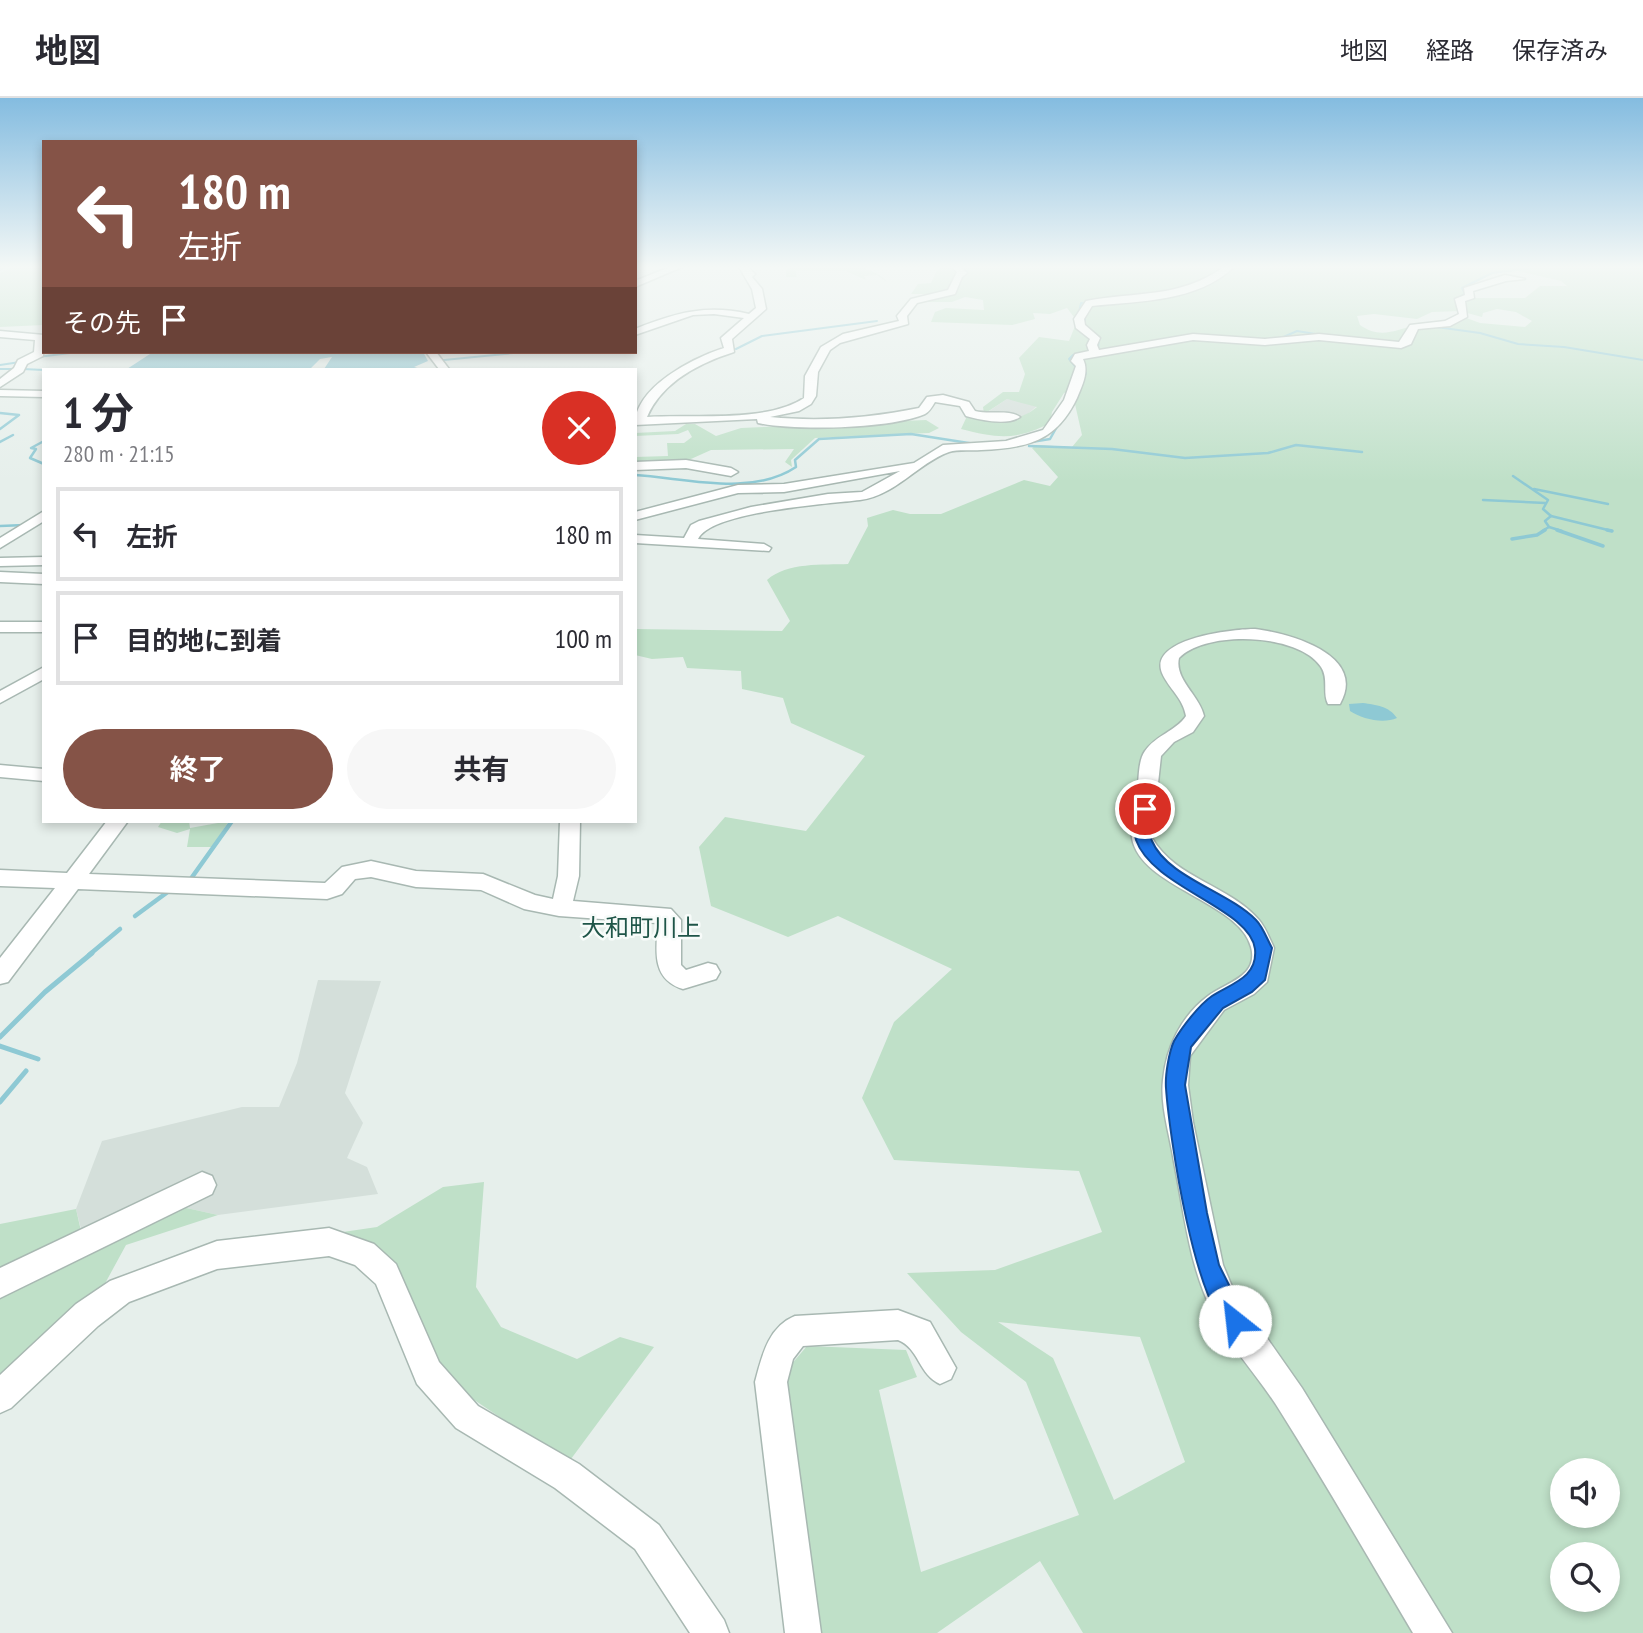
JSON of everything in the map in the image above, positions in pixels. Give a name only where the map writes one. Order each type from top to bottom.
[{"type":"street","points":[[0,384],[19,370],[21,362],[40,353],[42,339]]},
{"type":"street","points":[[637,421],[648,401],[670,380],[698,360],[730,350],[726,339]]},
{"type":"street","points":[[637,421],[769,415],[808,401],[811,395],[810,377],[825,355],[825,349],[839,339]]},
{"type":"street","points":[[1093,352],[1096,339]]},
{"type":"street","points":[[689,543],[696,528],[751,511],[828,498],[863,496],[878,491],[947,448],[1009,443],[1047,433],[1070,400],[1081,371],[1076,358],[1093,352],[1133,350],[1182,339]]},
{"type":"street","points":[[1214,339],[1265,342],[1301,339]]},
{"type":"street","points":[[1333,339],[1396,346],[1407,342],[1408,339]]},
{"type":"street","points":[[433,354],[443,368]]},
{"type":"street","points":[[0,393],[42,394]]},
{"type":"street","points":[[733,415],[790,423],[883,420],[923,411],[931,399],[943,398],[965,404],[970,413],[983,417],[1014,417]]},
{"type":"street","points":[[637,466],[686,464],[731,472]]},
{"type":"street","points":[[637,515],[738,489],[784,488],[899,466],[915,467]]},
{"type":"street","points":[[0,524],[31,525]]},
{"type":"street","points":[[0,544],[31,525]]},
{"type":"street","points":[[637,540],[764,548]]},
{"type":"street","points":[[0,562],[42,561]]},
{"type":"street","points":[[0,577],[42,579]]},
{"type":"street","points":[[0,626],[42,627]]},
{"type":"street","points":[[1334,700],[1337,688],[1336,670],[1322,656],[1303,645],[1250,634],[1180,648],[1170,660],[1168,674],[1190,697],[1195,716],[1187,728],[1167,738],[1152,755],[1142,838],[1150,852],[1177,877],[1222,902],[1251,926],[1264,948],[1259,975],[1246,987],[1216,1003],[1182,1044],[1178,1056],[1175,1085],[1180,1122],[1208,1265],[1223,1302],[1291,1399],[1434,1633]]},
{"type":"street","points":[[0,698],[42,673]]},
{"type":"street","points":[[0,771],[42,775]]},
{"type":"street","points":[[0,975],[116,823]]},
{"type":"street","points":[[559,908],[567,895],[571,873],[568,848],[570,823]]},
{"type":"street","points":[[0,878],[331,891],[349,872],[371,869],[416,880],[483,882],[532,903],[559,908],[663,915],[670,920],[667,964],[675,976],[683,980],[709,972]]},
{"type":"street","points":[[0,1283],[202,1185]]},
{"type":"street","points":[[0,1397],[87,1315],[120,1292],[217,1255],[329,1242],[364,1254],[386,1274],[428,1373],[467,1417],[567,1476],[647,1537],[711,1633]]},
{"type":"street","points":[[803,1633],[771,1382],[779,1350],[795,1332],[898,1325],[919,1333],[940,1368]]},
{"type":"shaded area","points":[[1007,399],[1037,406],[1023,418],[1012,419],[989,411]]},
{"type":"shaded area","points":[[318,980],[381,981],[345,1093],[363,1123],[347,1158],[367,1167],[378,1194],[218,1215],[173,1205],[86,1249],[76,1209],[102,1141],[242,1107],[279,1107],[297,1063]]},
{"type":"green space","points":[[1037,339],[1069,341],[1070,339],[1643,339],[1643,1633],[1083,1633],[1040,1561],[937,1633],[818,1633],[784,1373],[807,1346],[906,1350],[917,1377],[879,1390],[921,1572],[1079,1515],[1026,1382],[961,1332],[907,1273],[995,1270],[1102,1232],[1079,1171],[894,1160],[862,1098],[894,1022],[952,969],[838,916],[788,937],[711,906],[699,847],[725,817],[806,831],[865,756],[791,723],[783,698],[742,689],[741,671],[687,668],[683,657],[652,659],[637,655],[637,629],[782,631],[790,621],[767,580],[795,567],[848,564],[868,526],[867,518],[893,510],[910,514],[941,514],[1024,480],[1050,486],[1058,477],[1032,448],[1037,445],[1072,447],[1082,435],[1072,391],[1064,393],[1052,412],[1050,423],[1027,433],[996,436],[961,429],[968,414],[1012,418],[1020,417],[1037,407],[1007,399],[984,414],[983,407],[1003,392],[1019,392],[1025,374],[1019,358]],"holes":[[[998,1322],[1140,1337],[1185,1462],[1114,1500],[1053,1358]]]},
{"type":"green space","points":[[926,420],[939,428],[929,433],[815,438],[791,460],[792,467],[785,462],[794,449],[711,450],[682,463],[637,465],[637,457],[668,456],[667,443],[684,443],[692,437],[688,430],[678,434],[637,436],[637,433],[675,431],[686,424],[695,424],[716,436],[741,428]]},
{"type":"green space","points":[[161,823],[189,823],[190,828],[228,823],[212,847],[187,847],[190,829],[177,833],[158,827]]},
{"type":"green space","points":[[484,1182],[476,1287],[501,1327],[577,1359],[620,1337],[654,1347],[568,1463],[449,1383],[387,1258],[336,1233],[377,1227],[443,1187]]},
{"type":"green space","points":[[173,1205],[218,1215],[126,1245],[102,1289],[0,1384],[0,1224],[76,1209],[85,1249]]},
{"type":"water","points":[[150,354],[424,354],[428,361],[414,367],[418,368],[325,368],[332,357],[320,359],[311,368],[129,368]]},
{"type":"water","points":[[1349,704],[1377,705],[1397,718],[1373,720],[1350,711]]},
{"type":"waterway","points":[[736,349],[757,339]]},
{"type":"waterway","points":[[1083,379],[1086,373],[1077,369],[1069,359],[1073,355],[1098,349],[1099,339]]},
{"type":"waterway","points":[[1499,339],[1518,344],[1564,347],[1643,360]]},
{"type":"waterway","points":[[1122,352],[1158,346]]},
{"type":"waterway","points":[[38,357],[62,354]]},
{"type":"waterway","points":[[444,360],[504,354]]},
{"type":"waterway","points":[[0,365],[20,362]]},
{"type":"waterway","points":[[0,369],[15,369]]},
{"type":"waterway","points":[[23,369],[42,370]]},
{"type":"waterway","points":[[0,413],[19,415],[0,429]]},
{"type":"waterway","points":[[1019,444],[1050,439],[1059,423]]},
{"type":"waterway","points":[[637,475],[739,484],[759,481],[796,467],[795,460],[819,439],[911,434],[975,444]]},
{"type":"waterway","points":[[0,442],[13,435]]},
{"type":"waterway","points":[[42,442],[31,448],[36,449],[30,458],[42,463]]},
{"type":"waterway","points":[[1029,446],[1112,449],[1185,458],[1268,453],[1296,445],[1362,452]]},
{"type":"waterway","points":[[1513,476],[1548,500],[1543,509],[1551,516]]},
{"type":"waterway","points":[[1534,489],[1608,504]]},
{"type":"waterway","points":[[1483,500],[1545,503]]},
{"type":"waterway","points":[[1549,527],[1545,521],[1551,516]]},
{"type":"waterway","points":[[1551,516],[1612,531],[1607,530]]},
{"type":"waterway","points":[[0,526],[25,525]]},
{"type":"waterway","points":[[1542,531],[1549,527]]},
{"type":"waterway","points":[[1549,527],[1562,531]]},
{"type":"waterway","points":[[1512,539],[1537,535],[1545,530]]},
{"type":"waterway","points":[[1557,530],[1603,546]]},
{"type":"waterway","points":[[190,880],[231,823]]},
{"type":"waterway","points":[[135,916],[169,891]]},
{"type":"waterway","points":[[89,955],[120,929]]},
{"type":"waterway","points":[[0,1037],[45,992],[92,953]]},
{"type":"waterway","points":[[0,1046],[38,1059]]},
{"type":"waterway","points":[[0,1102],[26,1071]]},
{"type":"district","name":"大和町川上","points":[[641,928]]},
{"type":"route","points":[[1145,809],[1142,838],[1150,852],[1177,877],[1222,902],[1251,926],[1264,948],[1259,975],[1246,987],[1216,1003],[1182,1044],[1175,1085],[1196,1213],[1208,1265],[1223,1302],[1235,1321]]}]
